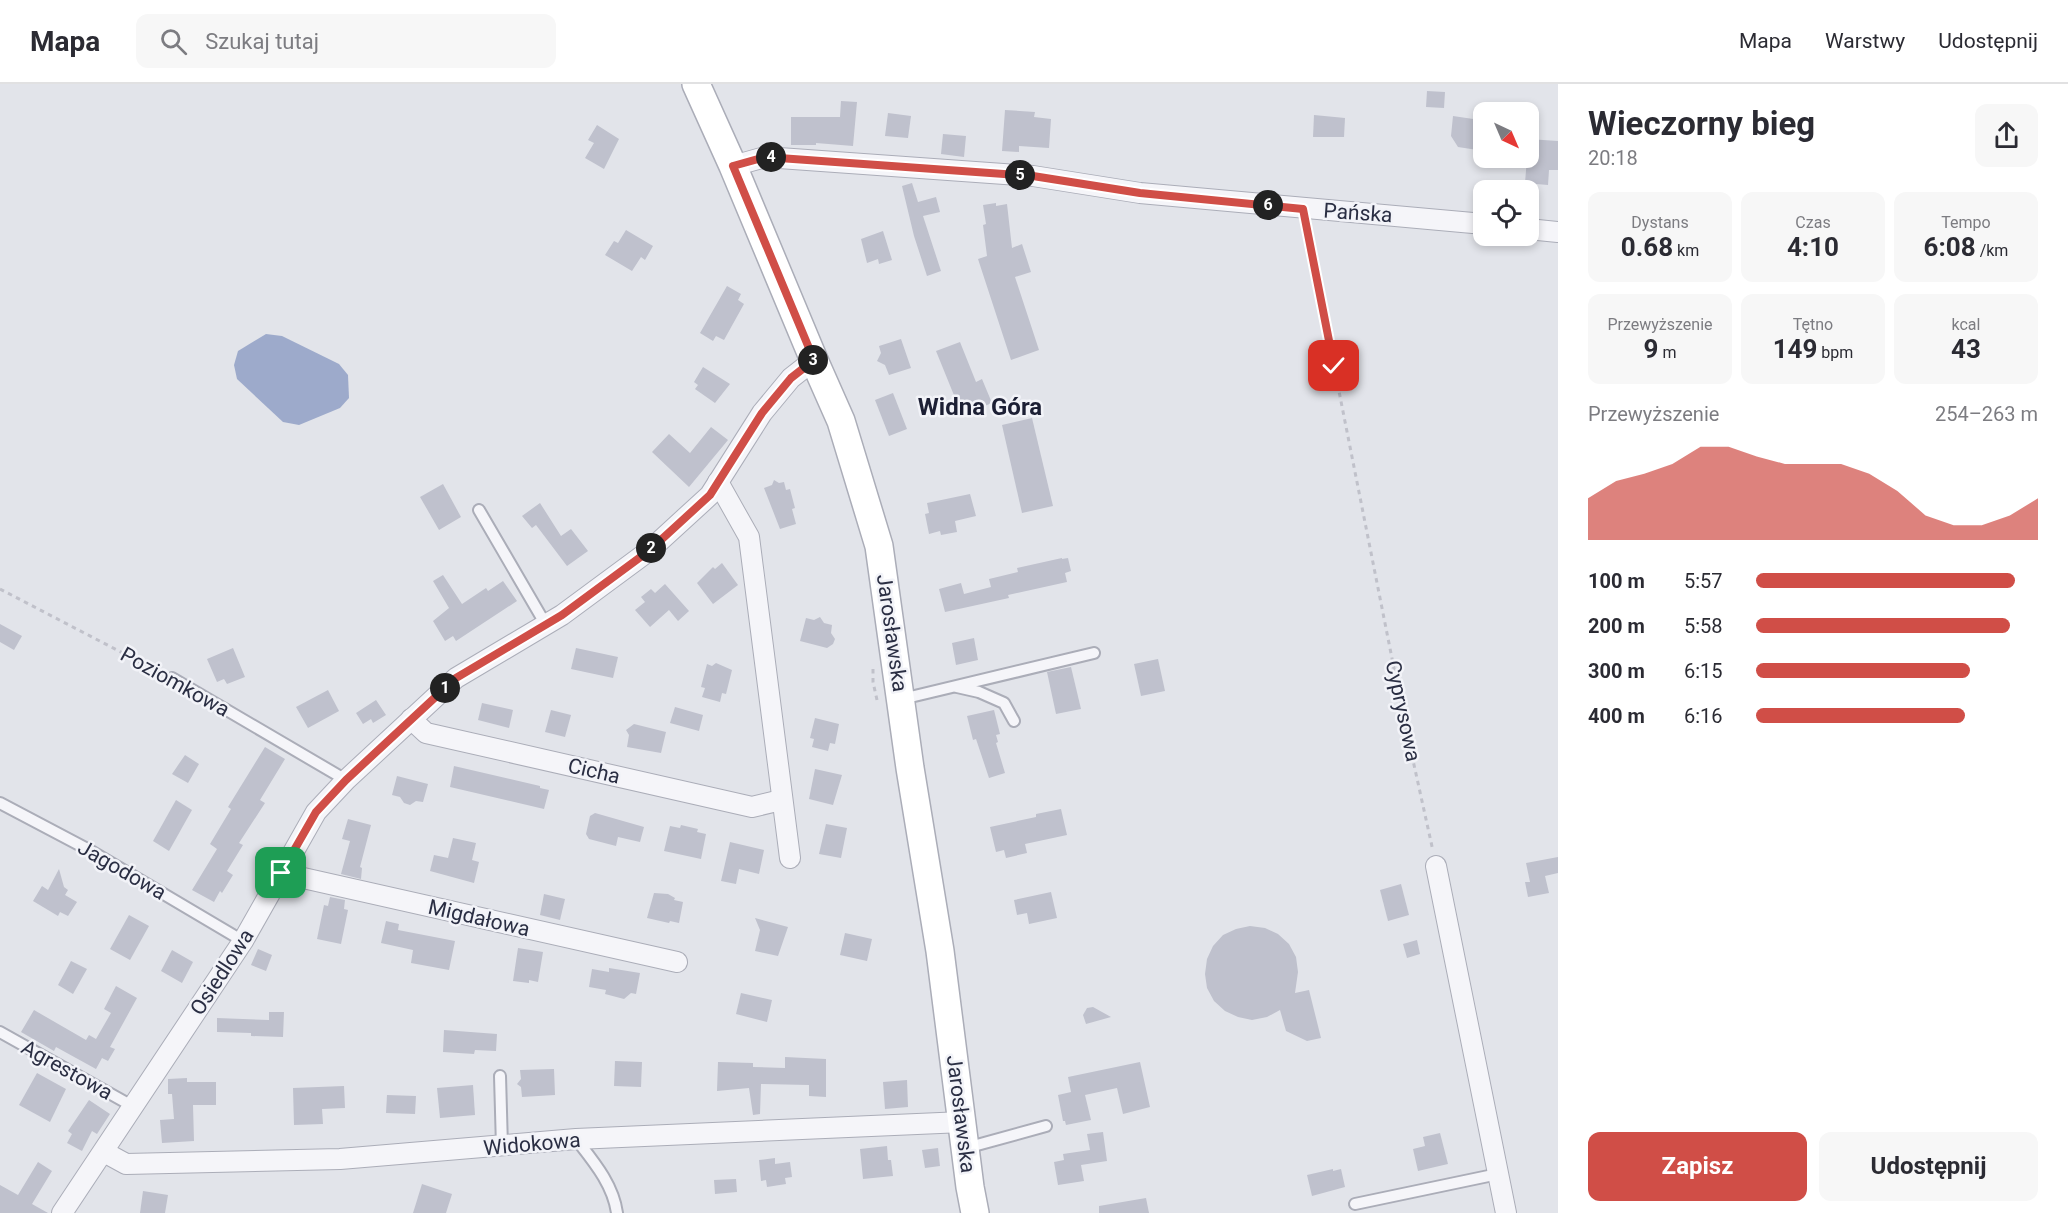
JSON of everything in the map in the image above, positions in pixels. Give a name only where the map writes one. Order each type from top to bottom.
[{"type":"main road","name":"Jarosławska","points":[[696,84],[841,421],[879,546],[910,768],[940,951],[975,1213]]},
{"type":"street","name":"Pańska","points":[[733,166],[765,157],[1033,176],[1140,193],[1473,223]]},
{"type":"street","points":[[1539,230],[1558,232]]},
{"type":"street","name":"Osiedlowa","points":[[62,1213],[243,941],[316,812],[346,780],[456,678],[562,615],[650,550],[710,495],[762,413],[791,378],[814,360]]},
{"type":"street","points":[[718,482],[749,537],[790,858]]},
{"type":"street","name":"Cicha","points":[[411,719],[426,733],[752,807],[781,800]]},
{"type":"street","points":[[1436,866],[1506,1213]]},
{"type":"street","name":"Migdałowa","points":[[281,873],[677,962]]},
{"type":"street","name":"Widokowa","points":[[104,1152],[126,1164],[340,1159],[576,1139],[964,1135]]},
{"type":"lane","points":[[479,510],[546,625]]},
{"type":"lane","points":[[902,699],[1094,653]]},
{"type":"lane","name":"Poziomkowa","points":[[172,678],[346,780]]},
{"type":"lane","points":[[954,687],[979,692],[1004,704],[1014,721]]},
{"type":"lane","name":"Jagodowa","points":[[0,803],[91,851],[243,941]]},
{"type":"lane","name":"Agrestowa","points":[[0,1032],[134,1107]]},
{"type":"lane","points":[[500,1076],[502,1146]]},
{"type":"lane","points":[[964,1135],[1046,1126]]},
{"type":"lane","points":[[576,1139],[603,1174],[617,1213]]},
{"type":"lane","points":[[1355,1203],[1498,1174]]},
{"type":"path","name":"Cyprysowa","points":[[1303,209],[1405,724],[1436,866]]},
{"type":"path","name":"Poziomkowa","points":[[0,589],[172,678]]},
{"type":"water","points":[[266,334],[282,336],[339,364],[348,375],[349,398],[340,408],[299,425],[283,422],[237,379],[234,365],[238,351]]},
{"type":"building","points":[[1427,91],[1445,92],[1444,108],[1426,107]]},
{"type":"building","points":[[841,101],[857,102],[853,146],[816,143],[816,145],[791,145],[791,117],[840,117]]},
{"type":"building","points":[[1005,110],[1035,112],[1034,117],[1051,119],[1049,148],[1019,146],[1019,152],[1002,151]]},
{"type":"building","points":[[888,113],[911,116],[908,138],[885,136]]},
{"type":"building","points":[[1314,115],[1345,118],[1344,137],[1313,137]]},
{"type":"building","points":[[1453,116],[1473,119],[1473,149],[1458,147],[1451,136]]},
{"type":"building","points":[[597,125],[619,139],[604,169],[585,158],[594,143],[588,140]]},
{"type":"building","points":[[943,134],[966,136],[964,157],[941,154]]},
{"type":"building","points":[[1539,140],[1558,141],[1558,170],[1549,170],[1548,185],[1539,184],[1539,180],[1525,180],[1526,168],[1539,168]]},
{"type":"building","points":[[912,183],[918,202],[936,197],[940,212],[923,216],[941,271],[927,276],[914,236],[902,186]]},
{"type":"building","points":[[996,203],[996,206],[1007,204],[1012,248],[1022,244],[1031,272],[1015,277],[1039,350],[1011,360],[978,259],[987,256],[983,205]]},
{"type":"building","points":[[626,230],[653,246],[645,260],[641,257],[632,271],[605,255],[614,241],[618,243]]},
{"type":"building","points":[[883,231],[892,260],[879,264],[878,259],[867,263],[861,239]]},
{"type":"building","points":[[727,286],[741,294],[738,300],[744,304],[724,340],[716,336],[713,341],[700,333]]},
{"type":"building","points":[[901,339],[911,368],[889,375],[885,365],[877,361],[881,353],[879,346]]},
{"type":"building","points":[[960,342],[976,382],[982,379],[992,403],[962,415],[936,351]]},
{"type":"building","points":[[703,367],[730,384],[715,403],[695,389],[698,385],[694,382]]},
{"type":"building","points":[[893,393],[907,429],[889,436],[875,400]]},
{"type":"building","points":[[1032,418],[1053,506],[1022,513],[1002,425]]},
{"type":"building","points":[[711,427],[728,440],[689,487],[652,452],[669,434],[690,453]]},
{"type":"building","points":[[774,480],[779,483],[784,482],[786,490],[790,489],[795,508],[792,509],[796,524],[780,529],[764,488],[772,485]]},
{"type":"building","points":[[443,484],[461,517],[439,530],[420,497]]},
{"type":"building","points":[[970,494],[976,516],[955,521],[957,532],[941,535],[940,531],[929,534],[925,514],[929,513],[927,503]]},
{"type":"building","points":[[540,503],[561,536],[571,529],[588,551],[567,566],[536,525],[532,528],[522,516]]},
{"type":"building","points":[[1068,558],[1071,571],[1065,573],[1067,582],[945,612],[939,589],[961,583],[964,594],[991,587],[989,579],[1018,572],[1017,568]]},
{"type":"building","points":[[722,563],[738,585],[713,604],[697,583],[713,567],[715,569]]},
{"type":"building","points":[[443,575],[462,604],[486,588],[488,591],[503,581],[517,601],[456,641],[453,636],[445,641],[433,621],[449,608],[433,581]]},
{"type":"building","points":[[665,584],[689,611],[678,621],[669,610],[650,627],[635,610],[645,602],[641,597],[651,589],[655,593]]},
{"type":"building","points":[[820,617],[824,623],[832,625],[831,633],[835,639],[833,644],[827,648],[800,641],[806,618],[814,620]]},
{"type":"building","points":[[0,624],[22,636],[14,650],[0,642]]},
{"type":"building","points":[[974,638],[978,660],[956,665],[952,643]]},
{"type":"building","points":[[233,648],[245,677],[227,684],[224,679],[217,682],[207,659]]},
{"type":"building","points":[[576,648],[618,657],[613,678],[571,669]]},
{"type":"building","points":[[1158,659],[1165,691],[1141,696],[1134,664]]},
{"type":"building","points":[[716,663],[732,670],[726,694],[722,693],[720,702],[702,697],[705,688],[701,687],[707,664],[712,666]]},
{"type":"building","points":[[1071,667],[1081,709],[1056,714],[1047,672]]},
{"type":"building","points":[[328,690],[339,711],[308,728],[296,707]]},
{"type":"building","points":[[376,700],[386,715],[373,723],[371,719],[363,724],[356,713]]},
{"type":"building","points":[[482,703],[513,710],[509,728],[478,720]]},
{"type":"building","points":[[675,707],[703,715],[699,731],[670,723]]},
{"type":"building","points":[[551,710],[571,715],[565,737],[545,732]]},
{"type":"building","points":[[994,710],[1000,734],[996,735],[998,742],[996,743],[1005,773],[989,778],[976,739],[973,740],[967,716]]},
{"type":"building","points":[[815,718],[839,724],[835,744],[830,743],[828,751],[812,747],[814,739],[810,738]]},
{"type":"building","points":[[634,724],[666,732],[661,753],[627,747],[629,735],[626,730]]},
{"type":"building","points":[[265,747],[285,759],[260,800],[265,803],[239,843],[243,845],[227,871],[233,875],[214,902],[192,890],[217,849],[210,844],[231,809],[228,807]]},
{"type":"building","points":[[185,755],[199,764],[188,783],[172,774]]},
{"type":"building","points":[[454,766],[549,790],[544,809],[450,787]]},
{"type":"building","points":[[815,769],[842,775],[833,805],[809,799]]},
{"type":"building","points":[[397,776],[428,784],[423,802],[416,801],[410,805],[404,803],[400,797],[392,795]]},
{"type":"building","points":[[176,800],[192,810],[169,851],[153,841]]},
{"type":"building","points":[[1061,809],[1067,835],[1025,844],[1027,853],[1006,858],[1004,850],[996,852],[990,827]]},
{"type":"building","points":[[595,813],[644,827],[640,842],[618,837],[616,846],[589,839],[586,834],[590,816]]},
{"type":"building","points":[[348,819],[371,825],[360,867],[362,868],[361,879],[341,874],[350,841],[342,839]]},
{"type":"building","points":[[826,824],[847,828],[841,858],[819,854]]},
{"type":"building","points":[[681,825],[698,829],[697,832],[706,834],[701,859],[664,851],[670,826],[680,828]]},
{"type":"building","points":[[453,838],[476,843],[472,860],[479,862],[474,883],[430,871],[434,855],[448,858]]},
{"type":"building","points":[[730,842],[764,850],[759,874],[739,869],[736,884],[721,881]]},
{"type":"building","points":[[1558,857],[1558,873],[1545,876],[1549,893],[1528,897],[1525,882],[1530,882],[1526,863]]},
{"type":"building","points":[[59,869],[64,887],[68,890],[65,895],[77,902],[68,916],[60,912],[58,916],[33,901],[42,886],[48,890]]},
{"type":"building","points":[[1401,884],[1409,915],[1388,921],[1380,890]]},
{"type":"building","points":[[1051,892],[1057,918],[1029,924],[1027,913],[1017,915],[1014,900]]},
{"type":"building","points":[[654,893],[668,894],[675,898],[674,900],[683,902],[679,923],[647,918]]},
{"type":"building","points":[[544,894],[565,899],[560,920],[540,915]]},
{"type":"building","points":[[330,897],[345,900],[344,909],[348,910],[341,944],[317,939],[324,905],[328,906]]},
{"type":"building","points":[[129,915],[149,926],[130,960],[110,949]]},
{"type":"building","points":[[755,918],[788,927],[778,956],[755,951],[760,930]]},
{"type":"building","points":[[386,921],[399,924],[398,930],[455,941],[449,970],[411,963],[413,950],[381,943]]},
{"type":"building","points":[[1250,926],[1265,928],[1278,934],[1289,944],[1296,957],[1298,972],[1295,993],[1309,990],[1321,1038],[1307,1041],[1286,1031],[1280,1010],[1267,1017],[1252,1020],[1225,1011],[1214,1001],[1207,988],[1205,974],[1207,959],[1213,946],[1223,935]]},
{"type":"building","points":[[845,933],[872,939],[867,961],[840,955]]},
{"type":"building","points":[[1417,940],[1420,954],[1407,958],[1403,944]]},
{"type":"building","points":[[518,948],[543,952],[538,982],[513,981]]},
{"type":"building","points":[[258,949],[272,955],[266,971],[251,965]]},
{"type":"building","points":[[172,950],[193,962],[182,983],[161,971]]},
{"type":"building","points":[[71,961],[87,969],[73,994],[58,985]]},
{"type":"building","points":[[609,968],[640,973],[636,994],[631,993],[624,999],[605,994],[606,990],[589,987],[592,969],[609,972]]},
{"type":"building","points":[[116,986],[137,998],[110,1047],[115,1049],[108,1061],[102,1058],[96,1069],[56,1047],[54,1051],[21,1032],[34,1010],[86,1040],[89,1035],[96,1039],[111,1013],[104,1009]]},
{"type":"building","points":[[741,993],[772,1000],[767,1022],[736,1014]]},
{"type":"building","points":[[1093,1007],[1111,1017],[1086,1024],[1083,1015],[1087,1008]]},
{"type":"building","points":[[269,1012],[284,1012],[283,1037],[217,1032],[217,1018],[269,1020]]},
{"type":"building","points":[[444,1030],[497,1034],[496,1051],[475,1050],[474,1054],[443,1052]]},
{"type":"building","points":[[785,1057],[826,1059],[826,1097],[809,1096],[809,1085],[761,1084],[760,1114],[753,1115],[749,1088],[717,1091],[718,1062],[753,1063],[753,1067],[785,1068]]},
{"type":"building","points":[[615,1061],[642,1062],[641,1087],[614,1086]]},
{"type":"building","points":[[1140,1062],[1150,1107],[1123,1114],[1117,1088],[1085,1095],[1091,1120],[1066,1125],[1063,1121],[1058,1095],[1071,1092],[1068,1077]]},
{"type":"building","points":[[554,1069],[555,1095],[522,1097],[521,1087],[517,1084],[521,1079],[520,1070]]},
{"type":"building","points":[[37,1073],[66,1089],[50,1122],[19,1105]]},
{"type":"building","points":[[187,1078],[187,1082],[216,1082],[216,1105],[193,1105],[194,1141],[162,1143],[160,1120],[174,1119],[172,1094],[168,1094],[168,1079]]},
{"type":"building","points":[[907,1080],[908,1107],[885,1109],[883,1082]]},
{"type":"building","points":[[473,1085],[475,1115],[440,1118],[437,1088]]},
{"type":"building","points":[[344,1086],[345,1108],[322,1109],[323,1124],[294,1125],[293,1088]]},
{"type":"building","points":[[387,1095],[416,1096],[415,1114],[386,1113]]},
{"type":"building","points":[[89,1100],[110,1114],[97,1134],[92,1131],[82,1151],[67,1143],[72,1134],[68,1131]]},
{"type":"building","points":[[1103,1132],[1107,1161],[1081,1165],[1084,1181],[1058,1185],[1054,1162],[1064,1160],[1063,1154],[1090,1150],[1087,1134]]},
{"type":"building","points":[[1440,1133],[1448,1164],[1418,1171],[1413,1149],[1425,1146],[1423,1137]]},
{"type":"building","points":[[887,1146],[893,1176],[863,1179],[860,1149]]},
{"type":"building","points":[[938,1148],[940,1166],[925,1168],[922,1150]]},
{"type":"building","points":[[775,1158],[775,1164],[790,1162],[792,1177],[785,1178],[786,1184],[767,1187],[766,1180],[761,1181],[759,1160]]},
{"type":"building","points":[[38,1162],[52,1171],[32,1204],[48,1213],[0,1213],[0,1185],[18,1195]]},
{"type":"building","points":[[1333,1169],[1333,1171],[1341,1169],[1345,1187],[1312,1196],[1307,1175]]},
{"type":"building","points":[[736,1179],[737,1192],[715,1194],[714,1180]]},
{"type":"building","points":[[422,1184],[452,1194],[446,1213],[413,1213]]},
{"type":"building","points":[[143,1191],[168,1195],[165,1213],[140,1213]]},
{"type":"building","points":[[1146,1198],[1149,1213],[1099,1213],[1099,1206]]},
{"type":"district","name":"Widna Góra","points":[[980,407]]},
{"type":"route","points":[[281,873],[316,812],[346,780],[456,678],[562,615],[650,550],[710,495],[762,413],[791,378],[814,360],[733,166],[765,157],[1033,176],[1140,193],[1303,209],[1334,366]]}]
